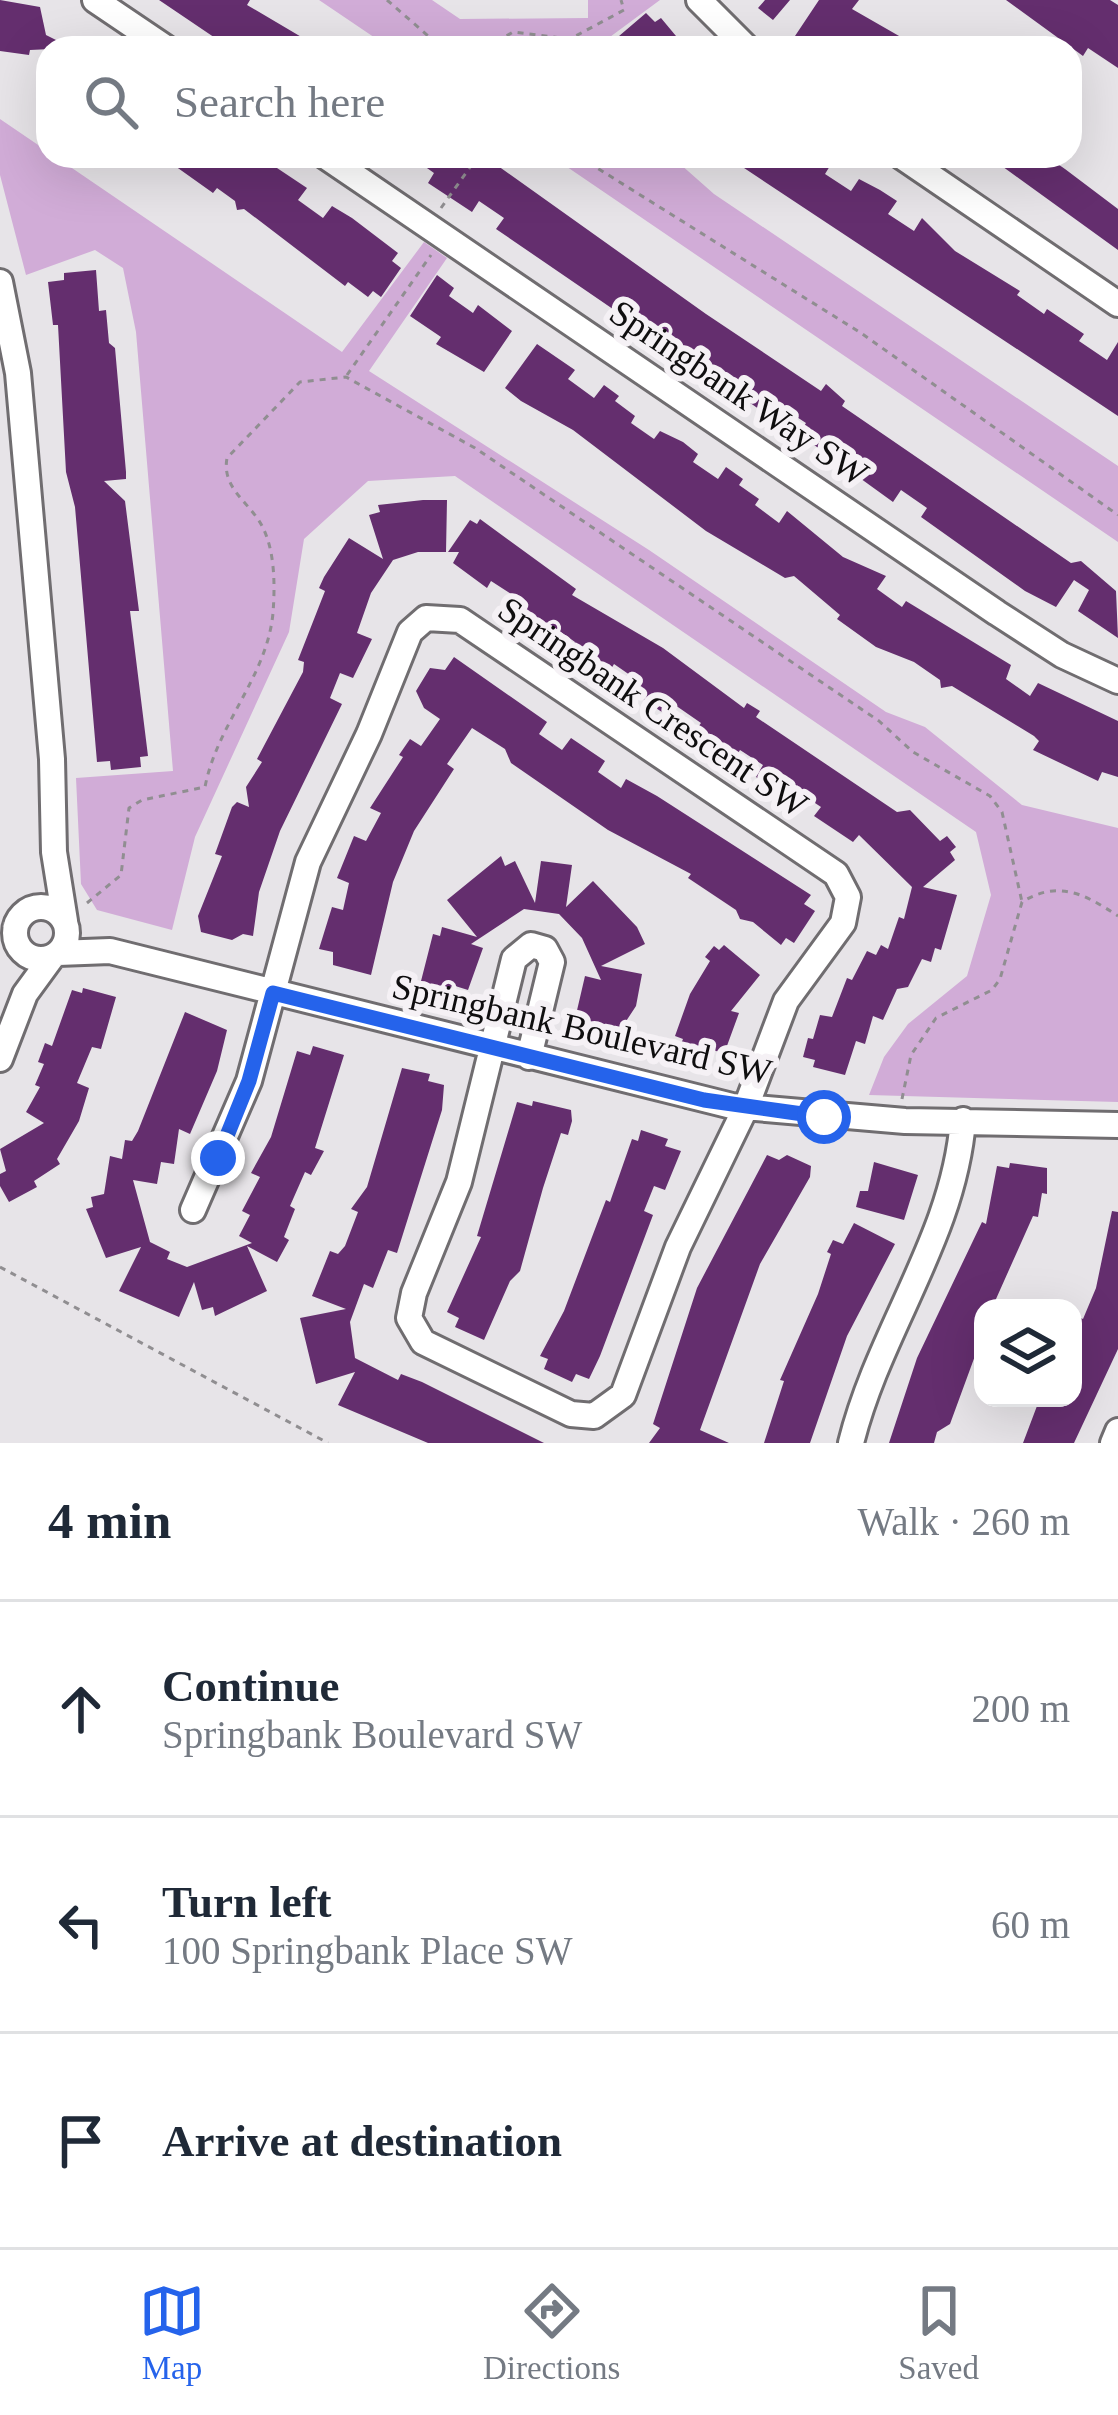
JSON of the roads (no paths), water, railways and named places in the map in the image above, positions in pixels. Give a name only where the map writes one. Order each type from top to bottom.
[{"type":"street","points":[[95,0],[148,36]]},
{"type":"street","points":[[699,0],[735,36]]},
{"type":"street","name":"Springbank Way SW","points":[[343,168],[997,613],[1062,655],[1118,681]]},
{"type":"street","points":[[919,168],[1118,304]]},
{"type":"street","points":[[0,282],[14,344],[27,465],[52,759],[54,852],[65,924],[55,955],[26,994],[0,1059]]},
{"type":"street","points":[[0,467],[27,465]]},
{"type":"street","name":"Springbank Crescent SW","points":[[273,993],[308,862],[369,734],[410,632],[426,618],[449,615],[842,880],[847,914],[786,1000],[746,1107]]},
{"type":"street","points":[[26,994],[13,926],[54,852]]},
{"type":"street","name":"Springbank Boulevard SW","points":[[13,926],[52,909],[65,924],[110,951],[746,1107],[897,1120],[1118,1125]]},
{"type":"street","points":[[13,926],[37,958],[55,955]]},
{"type":"street","points":[[529,1057],[551,970],[550,955],[538,946],[524,948],[514,959],[459,1182],[414,1293],[409,1318],[423,1342],[581,1417],[609,1410],[622,1395],[678,1247],[746,1107]]},
{"type":"street","name":"Springbank Boulevard SW","points":[[55,955],[110,951]]},
{"type":"street","points":[[193,1210],[235,1121],[273,993]]},
{"type":"street","points":[[851,1443],[875,1366],[948,1209],[963,1120]]},
{"type":"street","points":[[1112,1443],[1118,1431]]}]
